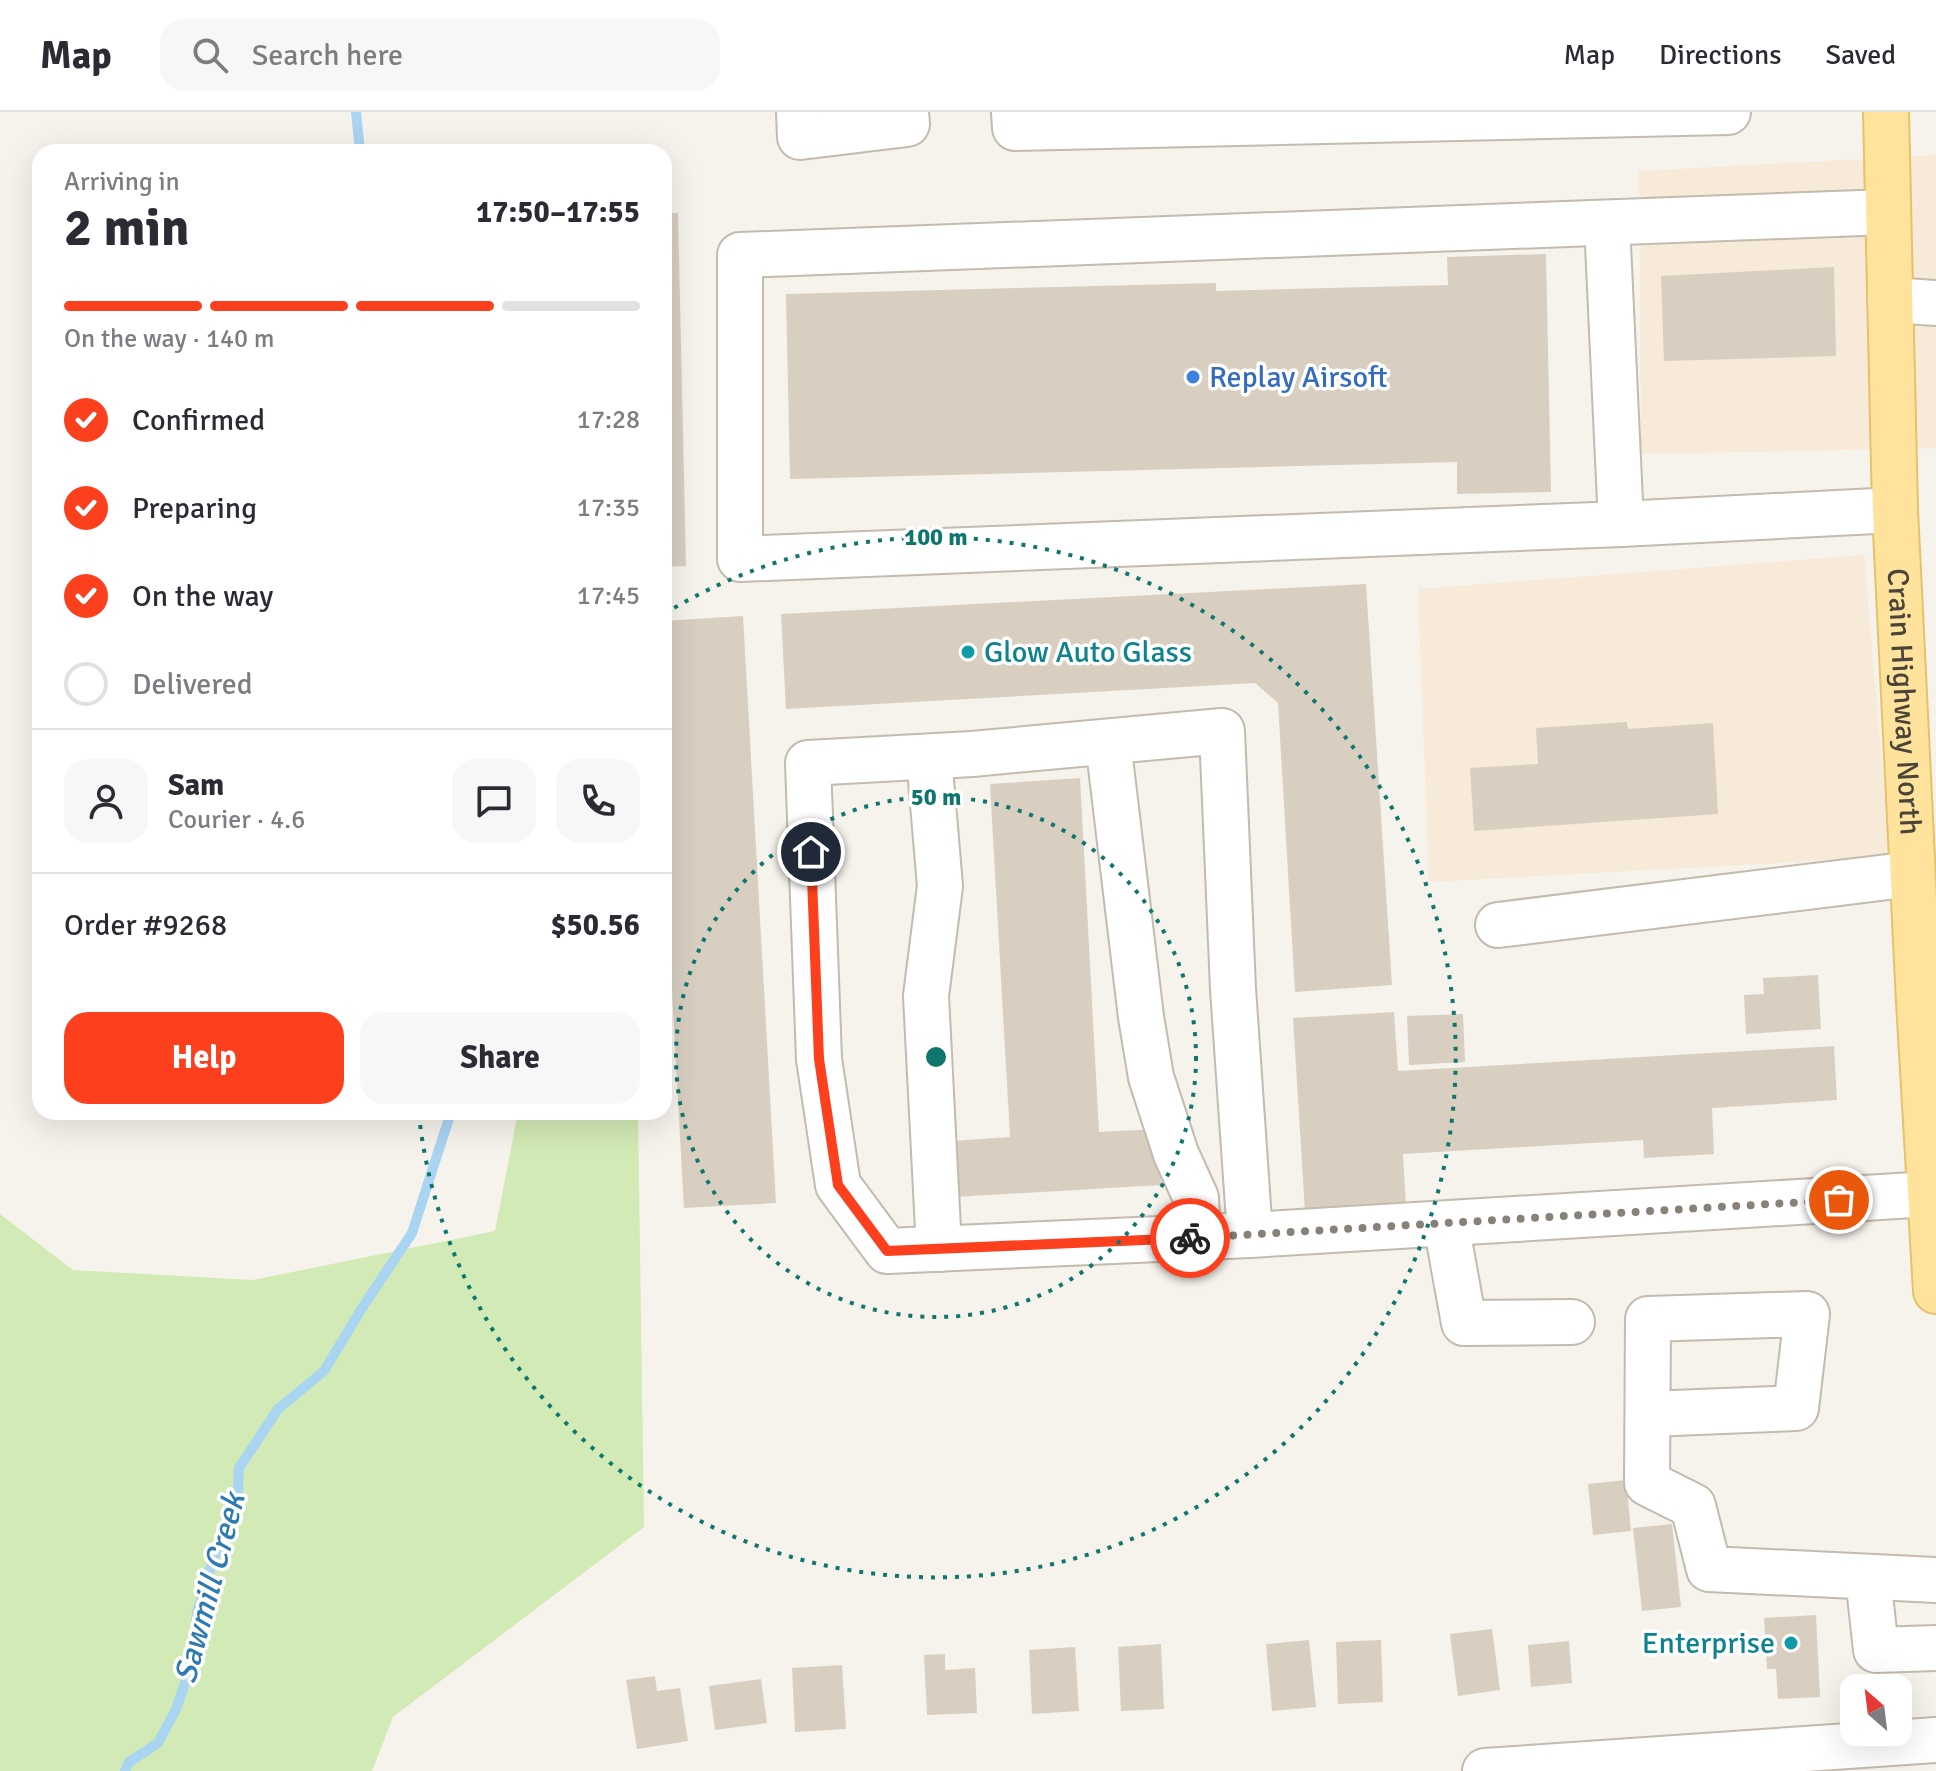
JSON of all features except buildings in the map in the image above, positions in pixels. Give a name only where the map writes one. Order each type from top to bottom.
[{"type":"main road","name":"Crain Highway North","points":[[1886,112],[1895,510],[1912,874],[1927,1002],[1930,1194],[1936,1291]]},
{"type":"street","points":[[799,112],[800,137],[907,124],[906,112]]},
{"type":"street","points":[[1014,112],[1015,128],[1728,112]]},
{"type":"street","points":[[1888,212],[740,255],[740,559],[1895,510]]},
{"type":"street","points":[[1607,223],[1621,524]]},
{"type":"street","points":[[1890,300],[1936,303]]},
{"type":"street","points":[[1250,1235],[1233,989],[1222,731],[929,757],[808,763],[819,1059],[838,1185],[887,1251],[1250,1235],[1930,1194]]},
{"type":"street","points":[[1108,742],[1151,1077],[1176,1154],[1196,1198],[1198,1237]]},
{"type":"street","points":[[929,757],[940,886],[926,996],[939,1249]]},
{"type":"street","points":[[1498,925],[1912,874]]},
{"type":"street","points":[[1446,1224],[1464,1323],[1572,1322]]},
{"type":"street","points":[[1648,1414],[1647,1483],[1693,1506],[1709,1569],[1936,1580]]},
{"type":"street","points":[[1868,1577],[1876,1650],[1936,1648]]},
{"type":"street","points":[[1485,1771],[1936,1740]]},
{"type":"shaded area","points":[[1936,155],[1936,448],[1641,454],[1639,171]]},
{"type":"shaded area","points":[[1864,555],[1890,857],[1429,882],[1418,589]]},
{"type":"green space","points":[[516,1120],[638,1120],[644,1527],[393,1717],[372,1771],[0,1771],[0,1214],[73,1270],[253,1280],[495,1231]]},
{"type":"waterway","name":"Sawmill Creek","points":[[356,112],[359,144]]},
{"type":"waterway","name":"Sawmill Creek","points":[[125,1771],[129,1762],[158,1743],[176,1709],[192,1663],[197,1612],[214,1557],[237,1507],[239,1468],[278,1409],[324,1371],[412,1233],[448,1120]]},
{"type":"way so far","points":[[1190,1238],[1839,1200]]},
{"type":"place","name":"Replay Airsoft","points":[[1193,377]]},
{"type":"place","name":"Glow Auto Glass","points":[[968,652]]},
{"type":"place","name":"Enterprise","points":[[1791,1643]]},
{"type":"route","points":[[811,852],[819,1059],[838,1185],[887,1251],[1190,1238]]}]
